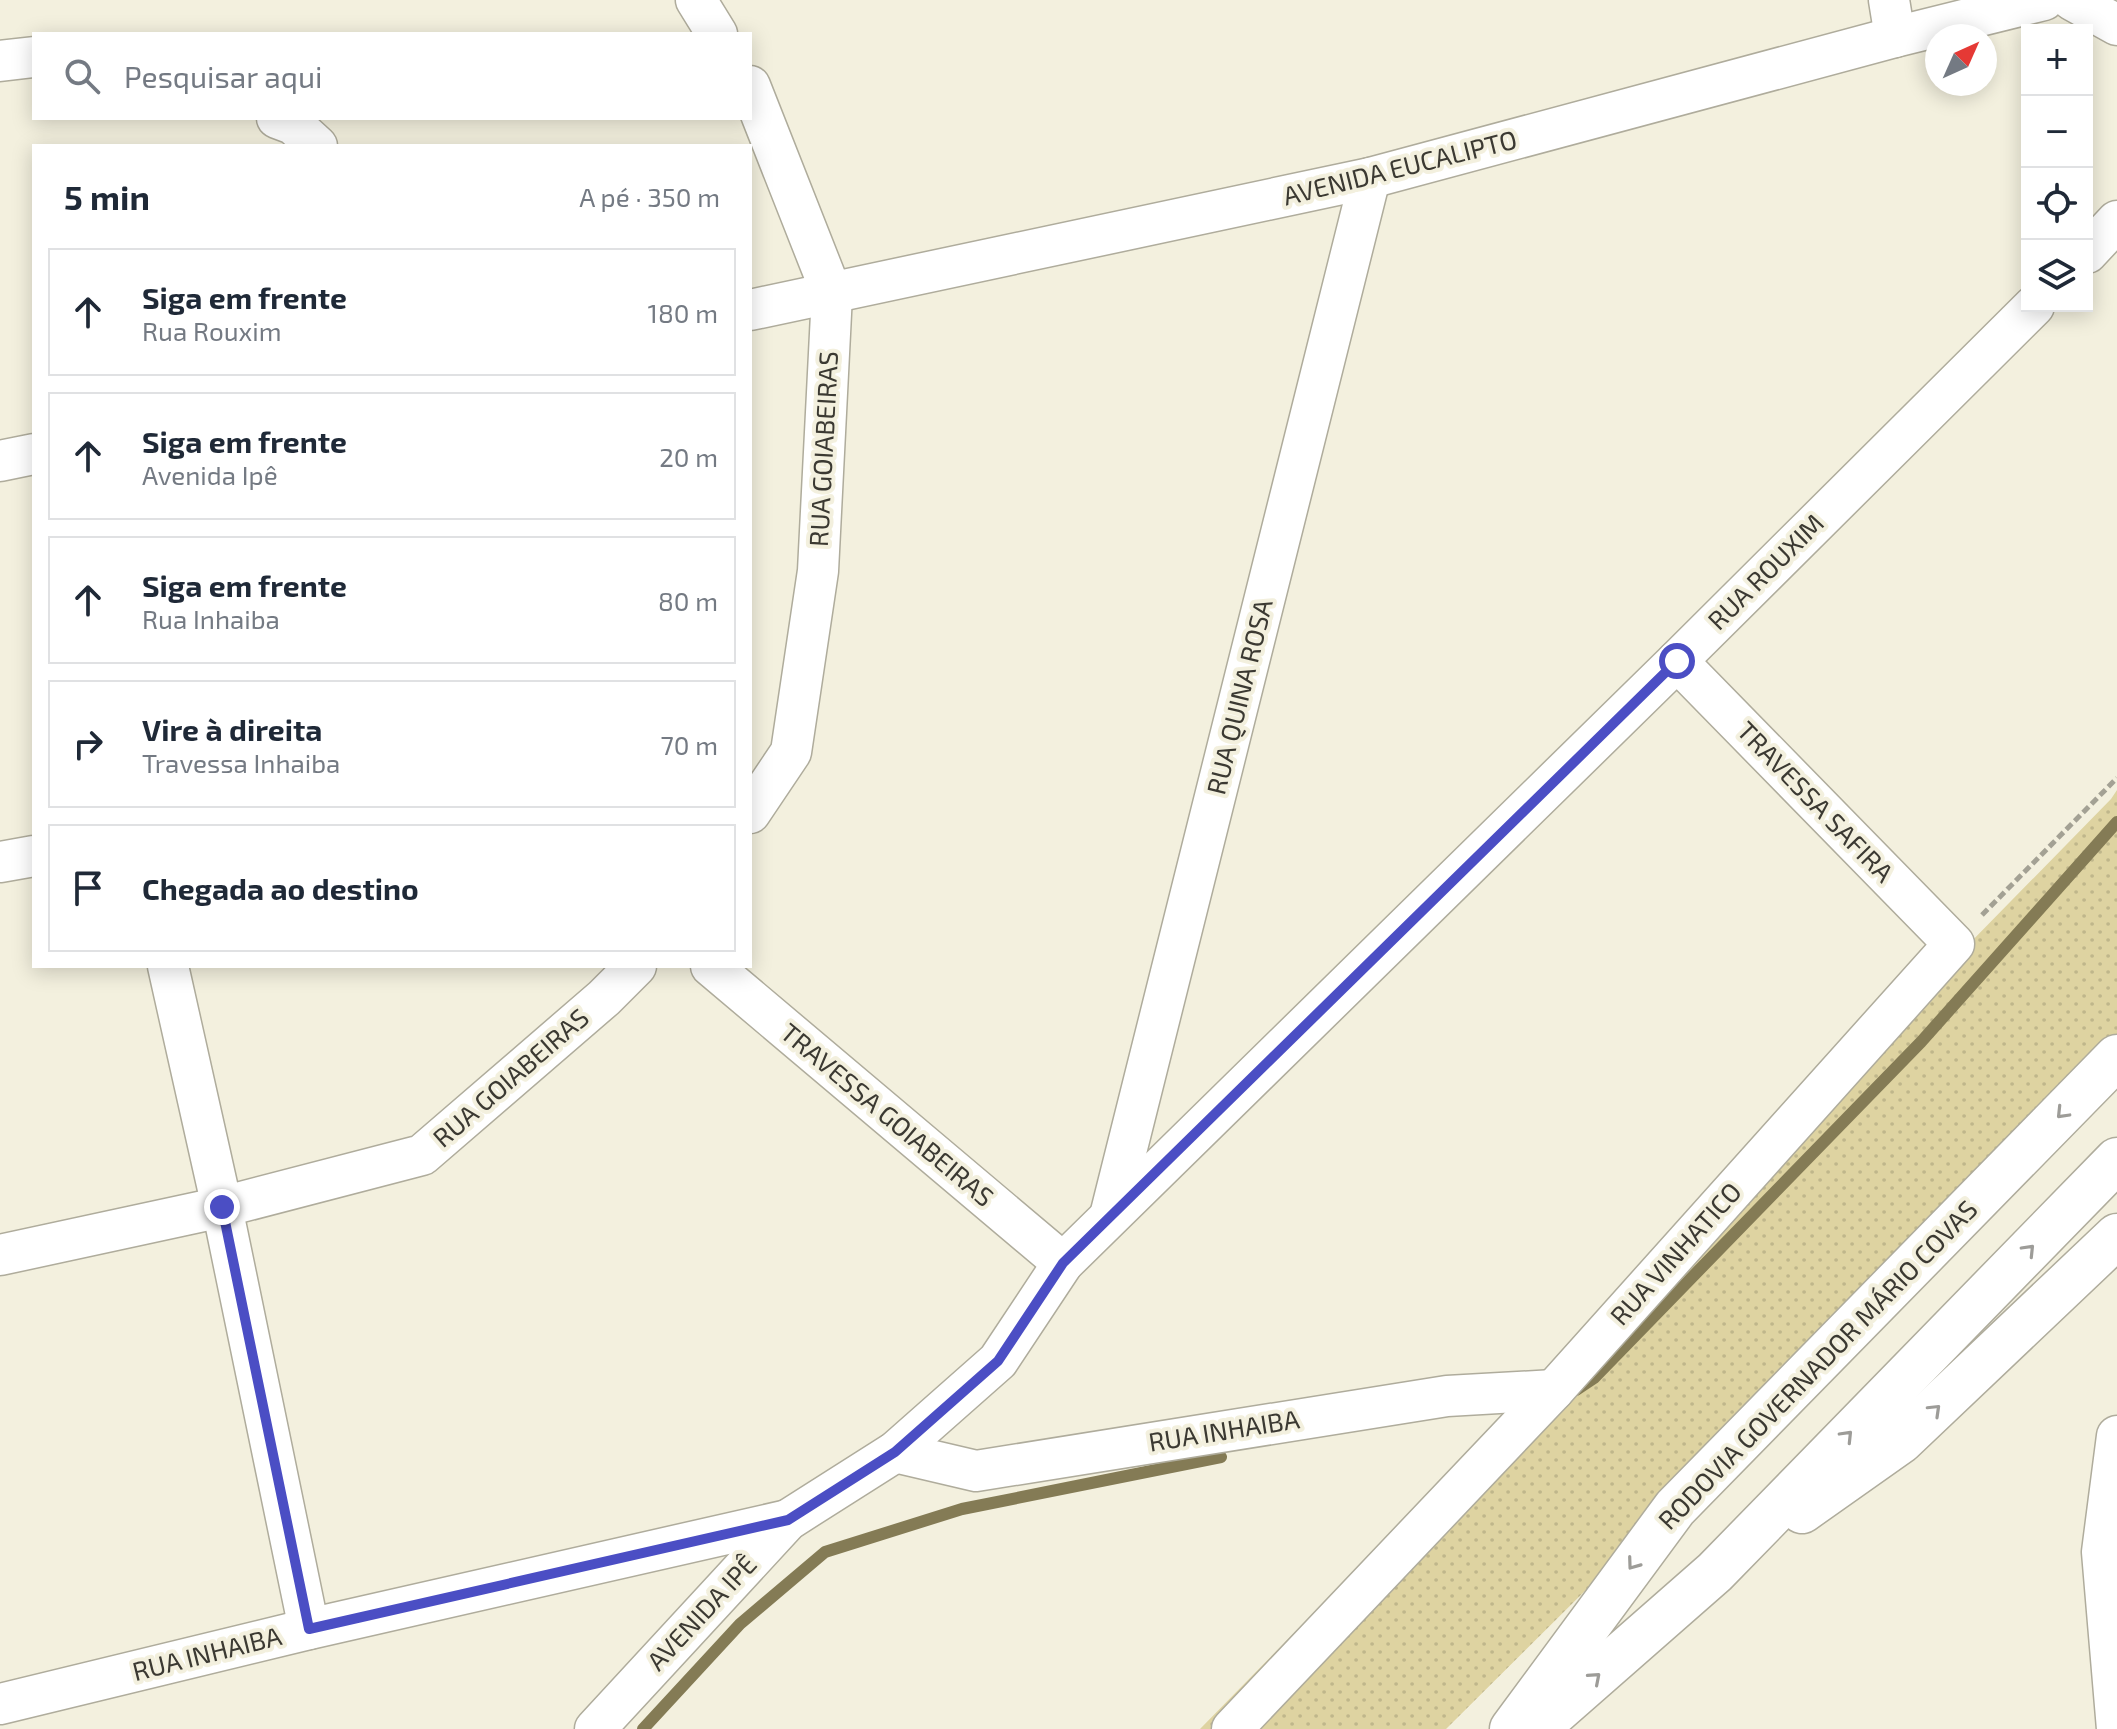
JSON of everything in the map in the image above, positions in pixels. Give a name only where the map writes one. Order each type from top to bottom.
[{"type":"main road","name":"RODOVIA GOVERNADOR MÁRIO COVAS","points":[[1512,1729],[1675,1508],[2117,1057]]},
{"type":"main road","points":[[1536,1729],[1715,1572],[2117,1160]]},
{"type":"main road","points":[[1715,1572],[1901,1441],[2117,1236]]},
{"type":"street","points":[[696,0],[716,32]]},
{"type":"street","name":"AVENIDA EUCALIPTO","points":[[752,310],[1370,178],[1892,19],[2044,0]]},
{"type":"street","points":[[2072,0],[2117,25]]},
{"type":"street","points":[[0,61],[32,57]]},
{"type":"street","name":"RUA GOIABEIRAS","points":[[752,91],[832,294],[818,571],[791,752],[752,810]]},
{"type":"street","points":[[282,120],[293,124],[315,144]]},
{"type":"street","name":"RUA QUINA ROSA","points":[[1110,1216],[1370,178]]},
{"type":"street","name":"RUA ROUXIM","points":[[895,1452],[998,1361],[1063,1263],[2028,312]]},
{"type":"street","points":[[0,461],[32,454]]},
{"type":"street","name":"TRAVESSA SAFIRA","points":[[1677,661],[1954,944]]},
{"type":"street","points":[[0,862],[32,856]]},
{"type":"street","name":"RUA VINHATICO","points":[[1232,1729],[1554,1390],[1954,944]]},
{"type":"street","points":[[168,968],[222,1207],[309,1629]]},
{"type":"street","name":"RUA GOIABEIRAS","points":[[0,1255],[222,1207],[422,1155],[604,998],[634,968]]},
{"type":"street","name":"TRAVESSA GOIABEIRAS","points":[[713,968],[1063,1263]]},
{"type":"street","name":"RUA INHAIBA","points":[[895,1452],[976,1471],[1447,1396],[1554,1390]]},
{"type":"street","points":[[2117,1436],[2102,1552],[2117,1729]]},
{"type":"street","name":"AVENIDA IPÊ","points":[[595,1729],[788,1520],[895,1452]]},
{"type":"street","name":"RUA INHAIBA","points":[[0,1704],[309,1629],[788,1520]]},
{"type":"path","points":[[1954,944],[2117,778]]},
{"type":"shaded area","points":[[2117,790],[2117,1048],[1761,1416],[1446,1729],[1200,1729],[2111,799]]},
{"type":"waterway","points":[[1576,1390],[1594,1378],[1921,1042],[2117,822]]},
{"type":"waterway","points":[[643,1729],[740,1624],[825,1552],[962,1509],[1221,1457]]},
{"type":"route","points":[[222,1207],[309,1629],[788,1520],[895,1452],[998,1361],[1063,1263],[1677,661]]}]
